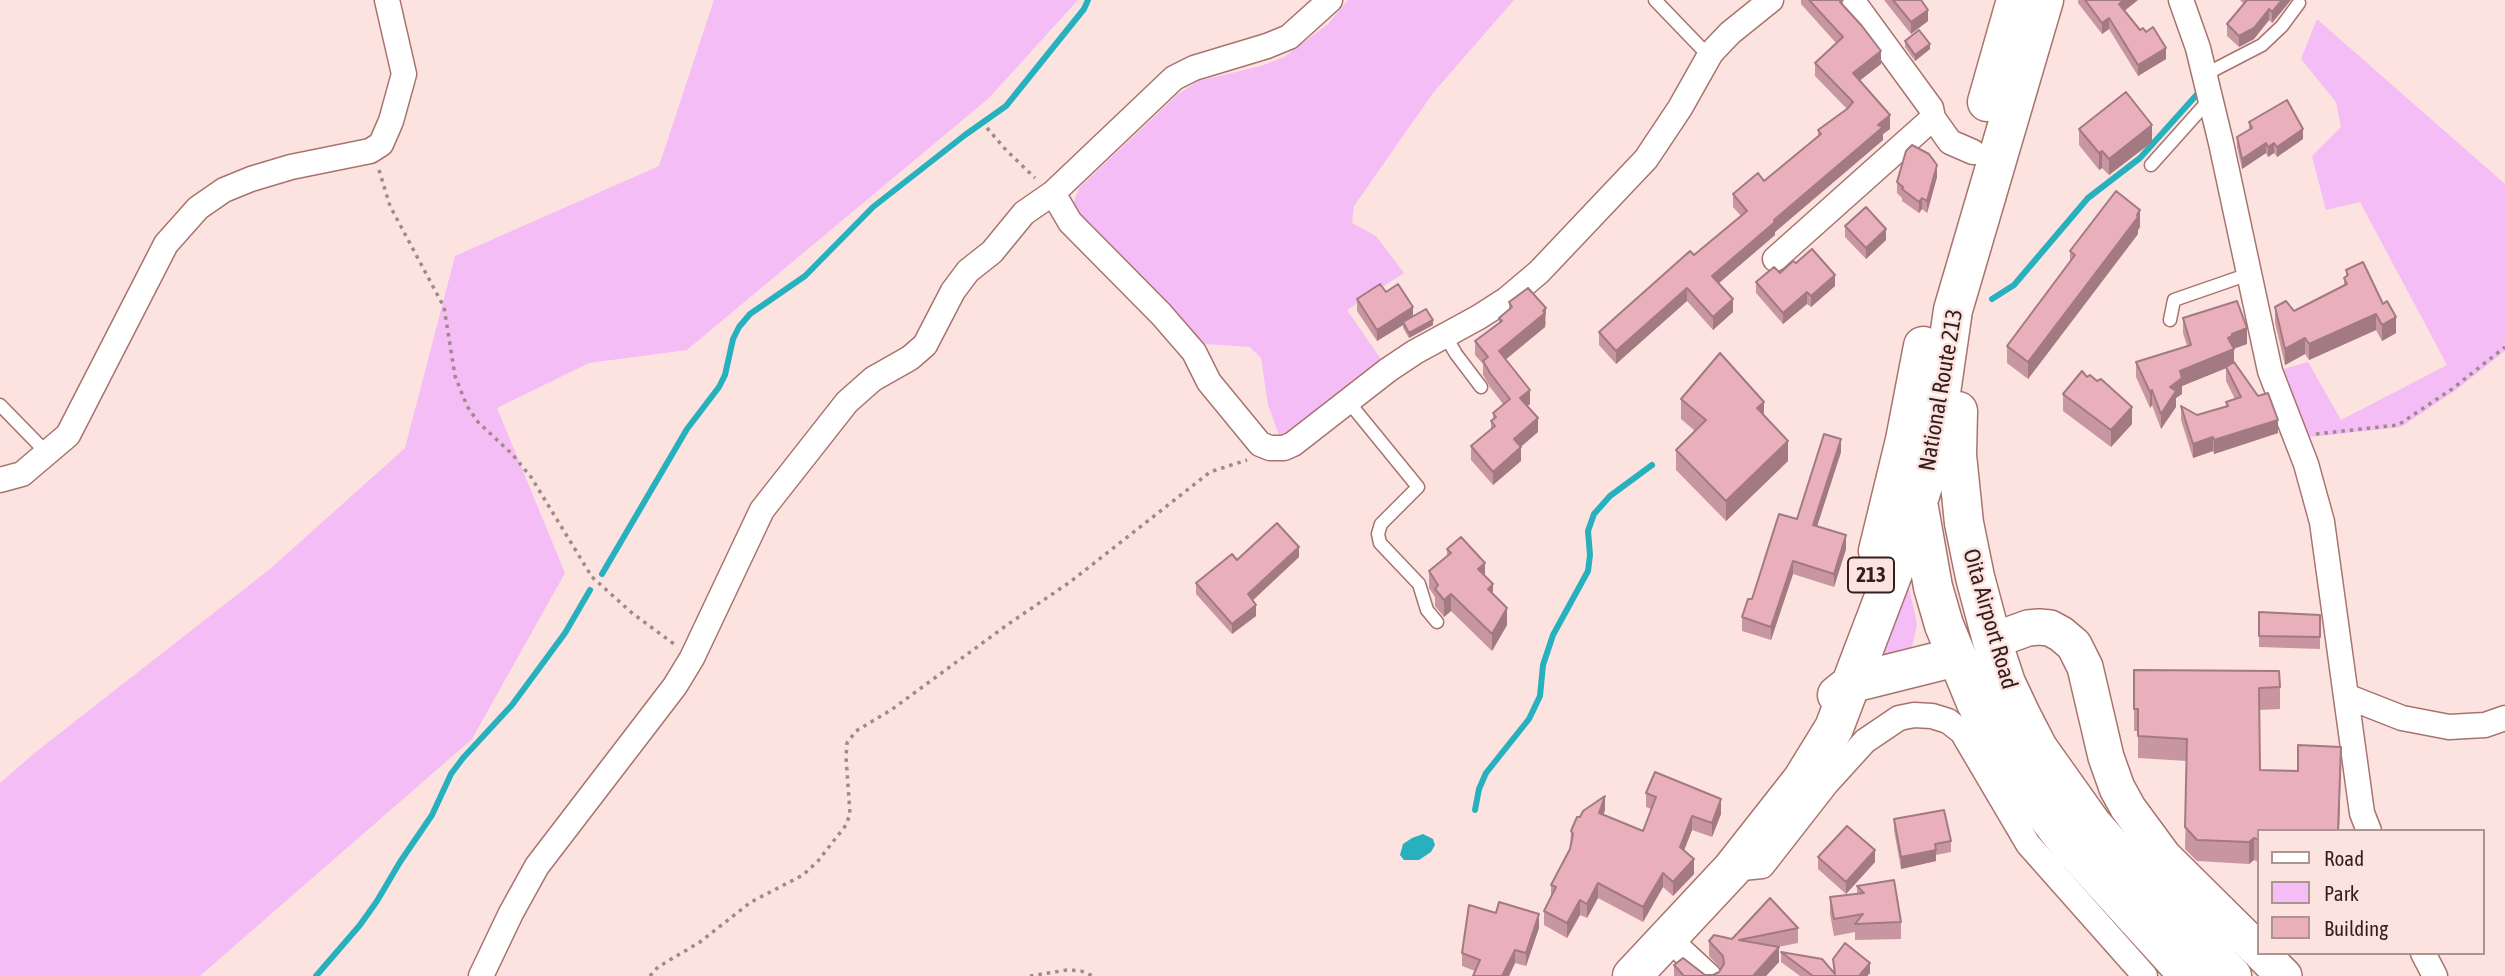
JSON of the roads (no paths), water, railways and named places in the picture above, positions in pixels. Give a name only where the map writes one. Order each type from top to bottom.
[{"type":"highway","name":"National Route 213","points":[[1732,869],[1771,807],[1812,729],[1842,656],[1876,560],[1905,440],[1936,280],[2016,0]]},
{"type":"highway","name":"National Route 213","points":[[1632,976],[1732,869],[1802,780],[1834,728],[1919,502],[1935,444],[1953,310],[2045,0]]},
{"type":"highway","name":"Oita Airport Road","points":[[1989,187],[1969,286],[1964,327],[1958,394],[1958,455],[1964,523],[1976,583],[1992,641],[2006,683],[2022,717],[2038,748],[2064,786],[2092,824],[2135,873],[2232,976]]},
{"type":"highway","name":"Oita Airport Road","points":[[1919,370],[1914,452],[1933,587],[1956,657],[1976,703],[2015,772],[2067,842],[2189,976]]},
{"type":"highway","points":[[1834,728],[1856,706],[1872,696],[1992,641]]},
{"type":"highway","points":[[1790,770],[1807,754],[1820,736],[1838,693],[1852,682],[1956,657]]},
{"type":"street","points":[[0,480],[22,474],[68,435],[166,244],[198,208],[224,190],[251,178],[372,150],[381,144],[391,121],[404,74],[387,0]]},
{"type":"street","points":[[481,976],[537,866],[675,686],[692,658],[762,510],[847,402],[873,379],[910,358],[925,345],[953,291],[968,271],[992,252],[1024,213],[1053,193],[1174,78],[1194,68],[1289,37],[1330,0]]},
{"type":"street","points":[[1053,193],[1070,222],[1194,352],[1209,382],[1260,444],[1284,448],[1415,352],[1479,317],[1523,287],[1617,192],[1663,136],[1711,53],[1730,33],[1771,0]]},
{"type":"street","points":[[1852,0],[1931,108],[1933,118],[1950,142],[1973,152]]},
{"type":"street","points":[[2181,0],[2210,99],[2270,371],[2306,464],[2322,522],[2362,813],[2368,829]]},
{"type":"street","points":[[1775,259],[1933,118]]},
{"type":"street","points":[[1992,641],[2028,628],[2039,627],[2050,628],[2074,645],[2085,667],[2113,778],[2128,808],[2164,857],[2256,948]]},
{"type":"street","points":[[2346,696],[2402,718],[2449,727],[2485,725],[2505,718]]},
{"type":"street","points":[[1732,869],[1762,866],[1826,784],[1865,740],[1899,718],[1932,716],[1948,721],[1962,732],[2028,844],[2145,976]]},
{"type":"street","points":[[1668,938],[1709,976]]},
{"type":"street","points":[[2263,955],[2284,976]]},
{"type":"street","points":[[2424,955],[2435,976]]},
{"type":"lane","points":[[1656,0],[1705,52],[1711,53]]},
{"type":"lane","points":[[2204,75],[2238,59],[2268,40],[2299,3]]},
{"type":"lane","points":[[2151,164],[2210,99]]},
{"type":"lane","points":[[2170,320],[2174,300],[2249,274]]},
{"type":"lane","points":[[1445,335],[1481,387]]},
{"type":"lane","points":[[1347,400],[1418,487],[1381,524],[1378,534],[1380,543],[1419,584],[1427,610],[1437,622]]},
{"type":"lane","points":[[0,405],[47,453]]},
{"type":"water","points":[[1423,834],[1433,839],[1435,845],[1431,852],[1419,860],[1404,860],[1400,855],[1403,844]]},
{"type":"waterway","points":[[602,574],[687,429],[719,387],[725,375],[733,339],[750,314],[805,276],[873,207],[1006,106],[1084,9],[1088,0]]},
{"type":"waterway","points":[[1992,299],[2014,285],[2088,198],[2140,158],[2200,91]]},
{"type":"waterway","points":[[1475,810],[1479,789],[1486,773],[1529,719],[1540,696],[1543,665],[1553,635],[1588,571],[1588,531],[1594,514],[1610,496],[1652,465]]},
{"type":"waterway","points":[[316,976],[377,901],[432,815],[451,774],[512,705],[565,633],[590,590]]}]
